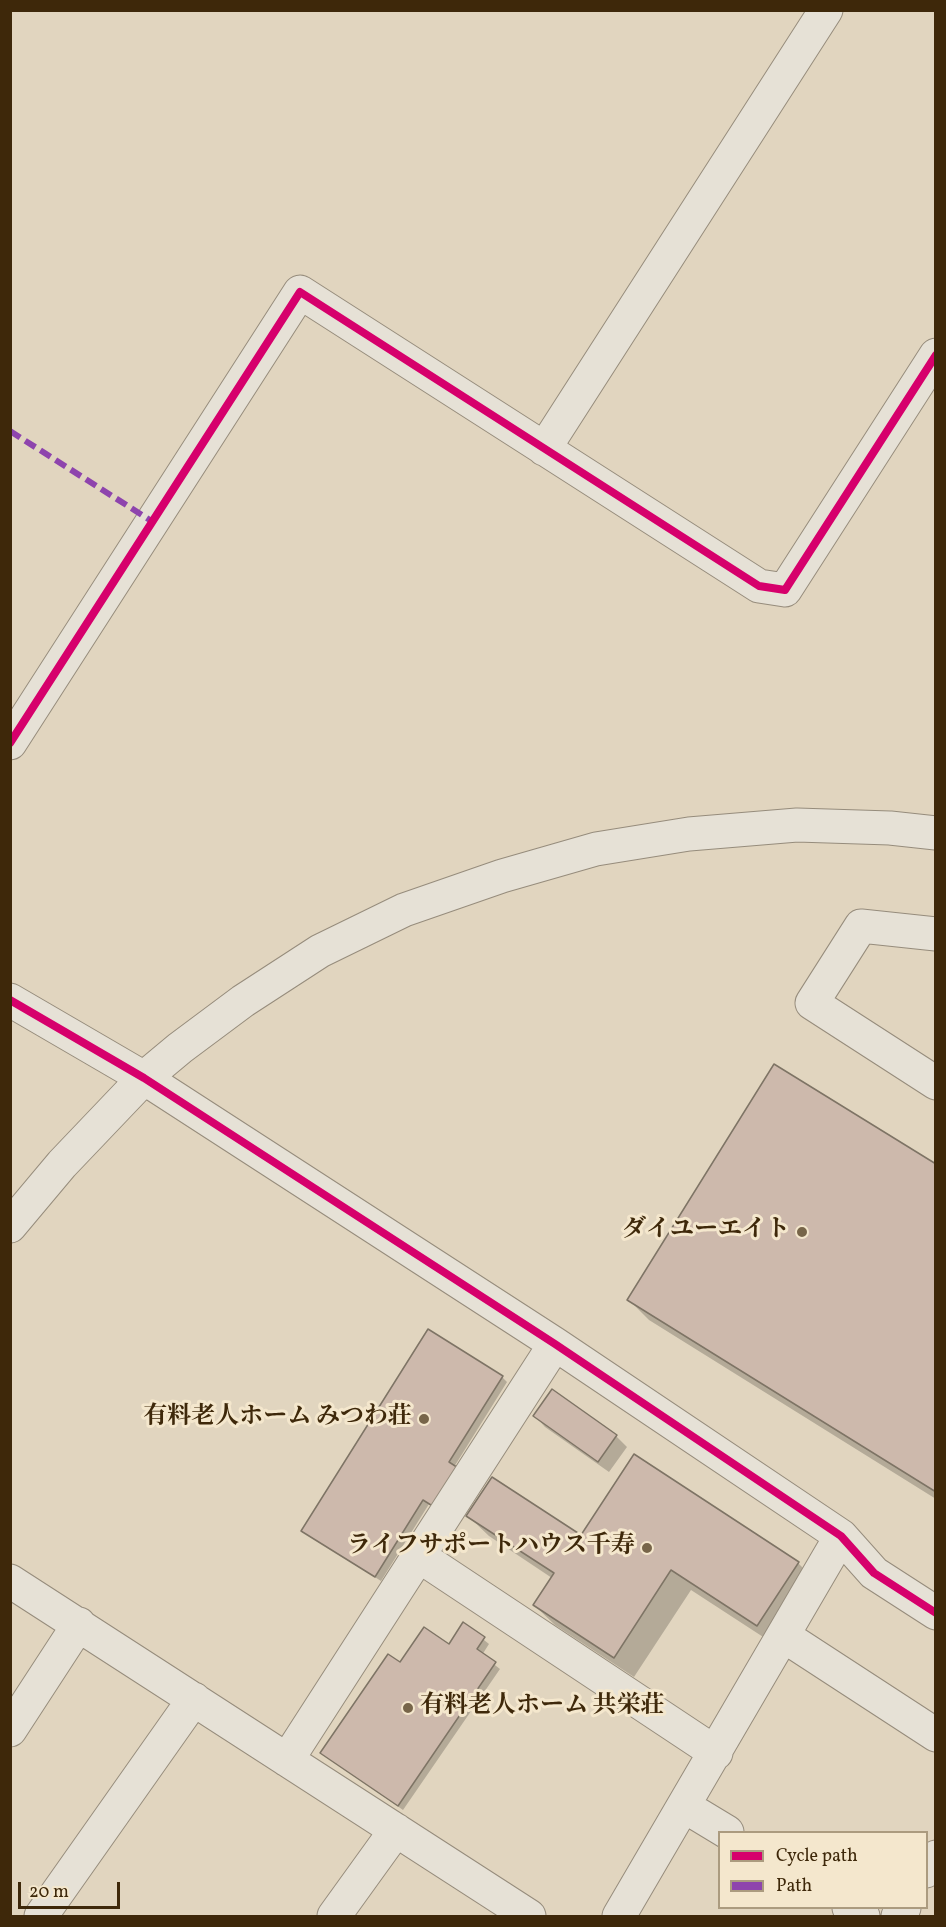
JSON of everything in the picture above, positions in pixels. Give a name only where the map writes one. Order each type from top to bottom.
[{"type":"street","points":[[544,449],[826,10]]},
{"type":"street","points":[[10,743],[300,292],[759,586],[785,590],[936,355]]},
{"type":"street","points":[[10,1226],[62,1164],[144,1078],[180,1048],[243,1001],[320,951],[404,910],[502,876],[596,849],[689,834],[797,825],[890,828],[936,833]]},
{"type":"street","points":[[936,934],[861,926],[812,1003],[936,1083]]},
{"type":"street","points":[[10,1000],[144,1078],[555,1344],[841,1536],[874,1573],[936,1613]]},
{"type":"street","points":[[287,1760],[555,1344]]},
{"type":"street","points":[[619,1917],[841,1536]]},
{"type":"street","points":[[419,1556],[716,1752]]},
{"type":"street","points":[[10,1581],[529,1917]]},
{"type":"street","points":[[10,1730],[79,1624]]},
{"type":"street","points":[[784,1636],[936,1735]]},
{"type":"street","points":[[41,1917],[194,1699]]},
{"type":"street","points":[[684,1806],[724,1831]]},
{"type":"street","points":[[334,1917],[396,1830]]},
{"type":"building","name":"ダイユーエイト","points":[[774,1064],[936,1164],[936,1492],[627,1300]]},
{"type":"building","name":"有料老人ホーム みつわ荘","points":[[428,1329],[503,1376],[449,1462],[466,1473],[442,1512],[423,1500],[375,1577],[301,1531]]},
{"type":"building","points":[[552,1389],[617,1435],[598,1462],[533,1416]]},
{"type":"building","name":"ライフサポートハウス千寿","points":[[634,1454],[799,1562],[757,1626],[671,1570],[614,1658],[533,1605],[554,1573],[466,1516],[492,1477],[581,1535]]},
{"type":"building","name":"有料老人ホーム 共栄荘","points":[[463,1622],[485,1637],[477,1649],[496,1662],[398,1806],[320,1753],[388,1654],[400,1662],[424,1627],[449,1644]]},
{"type":"marked path","points":[[10,431],[153,522]]},
{"type":"cycle path","points":[[10,743],[300,292],[759,586],[785,590],[936,355]]},
{"type":"cycle path","points":[[10,1000],[144,1078],[555,1344],[841,1536],[874,1573],[936,1613]]},
{"type":"place","name":"ダイユーエイト","points":[[802,1232]]},
{"type":"place","name":"有料老人ホーム みつわ荘","points":[[424,1419]]},
{"type":"place","name":"ライフサポートハウス千寿","points":[[647,1548]]},
{"type":"place","name":"有料老人ホーム 共栄荘","points":[[408,1708]]}]
